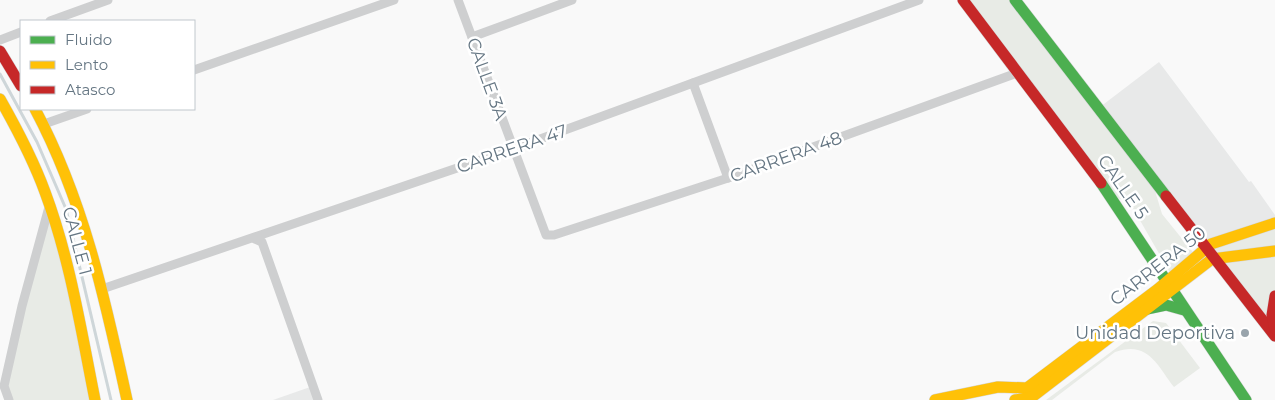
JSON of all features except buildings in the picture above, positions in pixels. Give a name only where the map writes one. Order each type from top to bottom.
[{"type":"main road","name":"CALLE 5","points":[[963,0],[1110,195],[1184,310],[1246,400]]},
{"type":"main road","name":"CALLE 5","points":[[1016,0],[1100,107],[1212,259],[1275,336]]},
{"type":"main road","points":[[0,51],[20,84]]},
{"type":"main road","name":"CALLE 1","points":[[0,99],[20,134],[50,204],[64,252],[95,400]]},
{"type":"main road","name":"CALLE 1","points":[[36,110],[66,173],[102,289],[127,400]]},
{"type":"main road","name":"CARRERA 50","points":[[1015,400],[1031,399],[1147,309],[1205,249],[1218,241],[1275,223]]},
{"type":"main road","name":"CARRERA 50","points":[[935,400],[998,387],[1027,388],[1169,286],[1212,259],[1275,251]]},
{"type":"main road","points":[[1275,296],[1272,315],[1275,329]]},
{"type":"main road","points":[[1147,309],[1166,305],[1184,310]]},
{"type":"street","points":[[53,20],[108,0]]},
{"type":"street","points":[[195,70],[394,0]]},
{"type":"street","name":"CALLE 3A","points":[[458,0],[544,231],[546,234],[554,235]]},
{"type":"street","points":[[472,37],[572,0]]},
{"type":"street","name":"CARRERA 47","points":[[102,289],[261,238],[514,149],[919,0]]},
{"type":"street","points":[[0,40],[20,32]]},
{"type":"street","name":"CARRERA 48","points":[[554,235],[728,178],[1017,73]]},
{"type":"street","points":[[693,83],[728,178]]},
{"type":"street","points":[[44,124],[84,110]]},
{"type":"street","points":[[8,399],[4,386],[22,306],[50,204]]},
{"type":"street","points":[[261,238],[318,400]]},
{"type":"shaded area","points":[[963,0],[1015,0],[1150,174],[1162,214],[1196,256],[1172,276],[1130,203],[1110,195]]},
{"type":"shaded area","points":[[1159,62],[1249,182],[1251,181],[1275,215],[1275,223],[1211,244],[1100,107]]},
{"type":"shaded area","points":[[50,204],[95,400],[9,400],[4,386]]},
{"type":"shaded area","points":[[1275,223],[1275,329],[1211,244]]},
{"type":"shaded area","points":[[1153,321],[1166,323],[1200,368],[1174,387],[1157,363],[1144,352],[1136,349],[1126,349],[1115,352],[1052,400],[1046,400]]},
{"type":"shaded area","points":[[313,386],[318,400],[273,400]]},
{"type":"waterway","points":[[0,74],[37,142],[66,209],[111,400]]},
{"type":"traffic: fast","points":[[1015,0],[1166,196]]},
{"type":"traffic: fast","points":[[1101,183],[1246,400]]},
{"type":"traffic: fast","points":[[1147,309],[1166,305],[1184,310]]},
{"type":"traffic: slow","points":[[0,99],[30,156],[54,217],[74,295],[95,400]]},
{"type":"traffic: slow","points":[[35,110],[67,179],[80,215],[101,288],[127,400]]},
{"type":"traffic: slow","points":[[935,400],[998,387],[1027,388],[1158,289],[1211,244],[1275,223]]},
{"type":"traffic: slow","points":[[1015,400],[1032,397],[1212,259],[1275,251]]},
{"type":"traffic: jam","points":[[963,0],[1101,183]]},
{"type":"traffic: jam","points":[[0,51],[20,84]]},
{"type":"traffic: jam","points":[[1166,196],[1275,336]]},
{"type":"traffic: jam","points":[[1275,296],[1272,315],[1275,329]]},
{"type":"place","name":"Unidad Deportiva","points":[[1245,333]]}]
